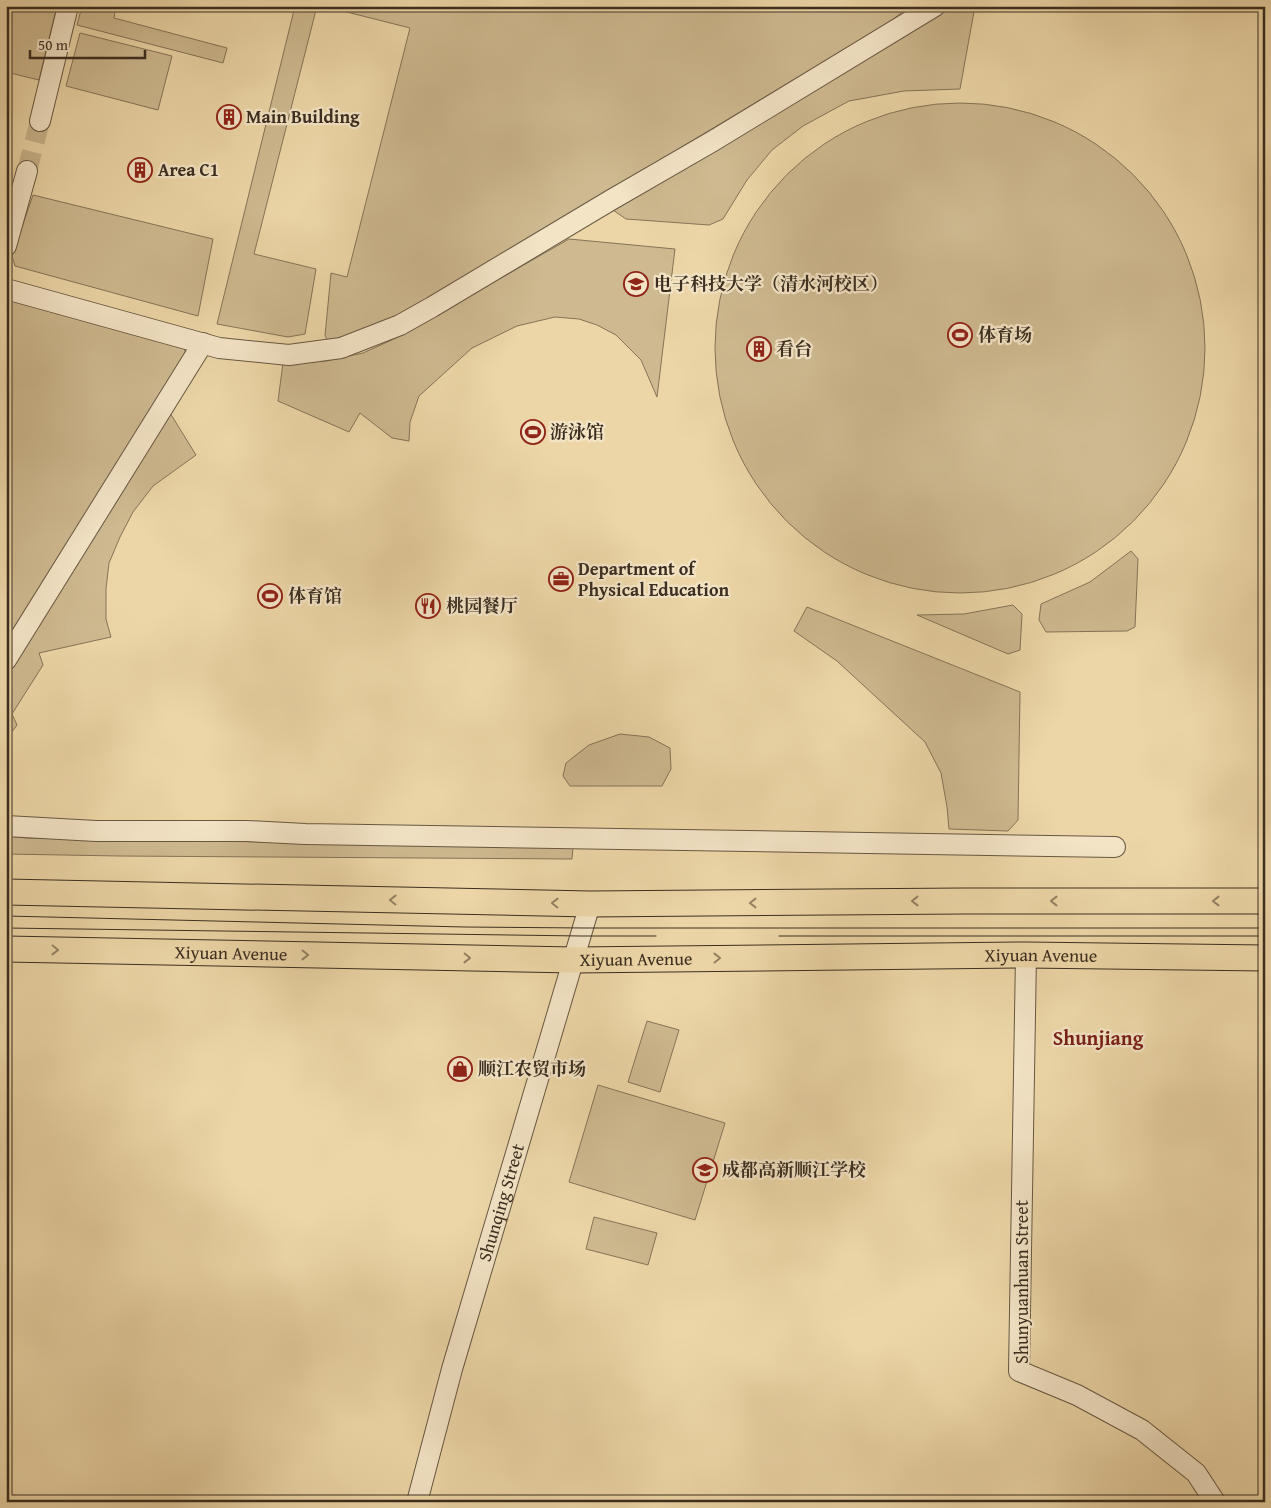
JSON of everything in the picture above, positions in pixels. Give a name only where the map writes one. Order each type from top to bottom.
[{"type":"main road","points":[[6,892],[590,904],[1265,901]]},
{"type":"main road","name":"Xiyuan Avenue","points":[[6,949],[574,960],[1026,955],[1265,958]]},
{"type":"street","points":[[40,121],[68,6]]},
{"type":"street","points":[[6,289],[219,348],[289,355],[341,348],[400,326],[713,141],[935,6]]},
{"type":"street","points":[[6,246],[27,171]]},
{"type":"street","points":[[6,660],[203,343]]},
{"type":"street","points":[[6,826],[96,830],[248,831],[314,834],[1115,847]]},
{"type":"street","name":"Shunqing Street","points":[[417,1502],[452,1369],[590,904]]},
{"type":"street","name":"Shunyuanhuan Street","points":[[1026,955],[1019,1371],[1077,1395],[1142,1430],[1196,1473],[1214,1502]]},
{"type":"shaded area","points":[[6,6],[57,6],[39,80],[6,72]]},
{"type":"shaded area","points":[[82,6],[116,6],[114,18],[227,48],[223,63],[77,25]]},
{"type":"shaded area","points":[[295,6],[317,6],[254,254],[316,269],[305,334],[288,337],[217,324]]},
{"type":"shaded area","points":[[323,6],[910,6],[887,24],[399,316],[329,342],[325,336],[331,273],[347,277],[410,28]]},
{"type":"shaded area","points":[[936,6],[975,6],[960,89],[904,91],[849,101],[803,126],[772,150],[747,180],[723,219],[709,225],[626,219],[610,208]]},
{"type":"shaded area","points":[[80,33],[172,56],[158,110],[66,86]]},
{"type":"shaded area","name":"体育场","points":[[960,103],[1008,108],[1054,122],[1096,145],[1133,175],[1163,212],[1186,254],[1200,300],[1205,348],[1200,396],[1186,442],[1163,484],[1133,521],[1096,551],[1054,574],[1008,588],[960,593],[912,588],[866,574],[824,551],[787,521],[757,484],[734,442],[720,396],[715,348],[720,300],[734,254],[757,212],[787,175],[824,145],[866,122],[912,108]]},
{"type":"shaded area","points":[[33,195],[213,239],[198,316],[15,266],[12,256]]},
{"type":"shaded area","points":[[569,239],[675,249],[657,397],[641,360],[616,335],[597,325],[579,319],[555,317],[517,326],[472,348],[419,396],[410,422],[409,441],[392,438],[360,413],[349,432],[278,401],[283,363],[326,361],[363,353],[396,338]]},
{"type":"shaded area","points":[[6,299],[184,346],[186,356],[6,646]]},
{"type":"shaded area","points":[[170,413],[196,455],[153,486],[133,512],[120,537],[109,563],[106,589],[106,619],[111,637],[39,653],[43,665],[12,714],[17,725],[6,740],[6,676]]},
{"type":"shaded area","points":[[1131,551],[1138,559],[1135,627],[1127,631],[1046,632],[1039,620],[1041,604],[1090,582]]},
{"type":"shaded area","points":[[1013,605],[1022,614],[1020,650],[1008,654],[917,615],[964,614]]},
{"type":"shaded area","points":[[807,607],[1020,692],[1018,820],[1008,831],[949,829],[941,773],[925,742],[837,661],[794,631]]},
{"type":"shaded area","points":[[620,734],[649,737],[670,748],[671,769],[662,786],[570,786],[563,776],[566,763],[589,745]]},
{"type":"shaded area","points":[[6,836],[27,838],[573,847],[572,859],[6,854]]},
{"type":"shaded area","points":[[647,1021],[679,1030],[660,1092],[628,1082]]},
{"type":"shaded area","points":[[598,1085],[725,1123],[695,1220],[569,1182]]},
{"type":"shaded area","points":[[594,1217],[657,1233],[648,1265],[586,1249]]},
{"type":"tunnel","points":[[27,171],[40,121]]},
{"type":"tram line","points":[[6,916],[464,927],[1265,928]]},
{"type":"tram line","points":[[6,928],[656,936]]},
{"type":"tram line","points":[[779,936],[1265,936]]},
{"type":"place","name":"Main Building","points":[[229,117]]},
{"type":"place","name":"Area C1","points":[[140,170]]},
{"type":"place","name":"电子科技大学（清水河校区）","points":[[636,284]]},
{"type":"place","name":"体育场","points":[[960,335]]},
{"type":"place","name":"看台","points":[[759,349]]},
{"type":"place","name":"游泳馆","points":[[533,432]]},
{"type":"place","name":"Department of Physical Education","points":[[561,579]]},
{"type":"place","name":"体育馆","points":[[270,596]]},
{"type":"place","name":"桃园餐厅","points":[[428,606]]},
{"type":"place","name":"顺江农贸市场","points":[[460,1069]]},
{"type":"place","name":"成都高新顺江学校","points":[[705,1170]]},
{"type":"district","name":"Shunjiang","points":[[1098,1038]]}]
